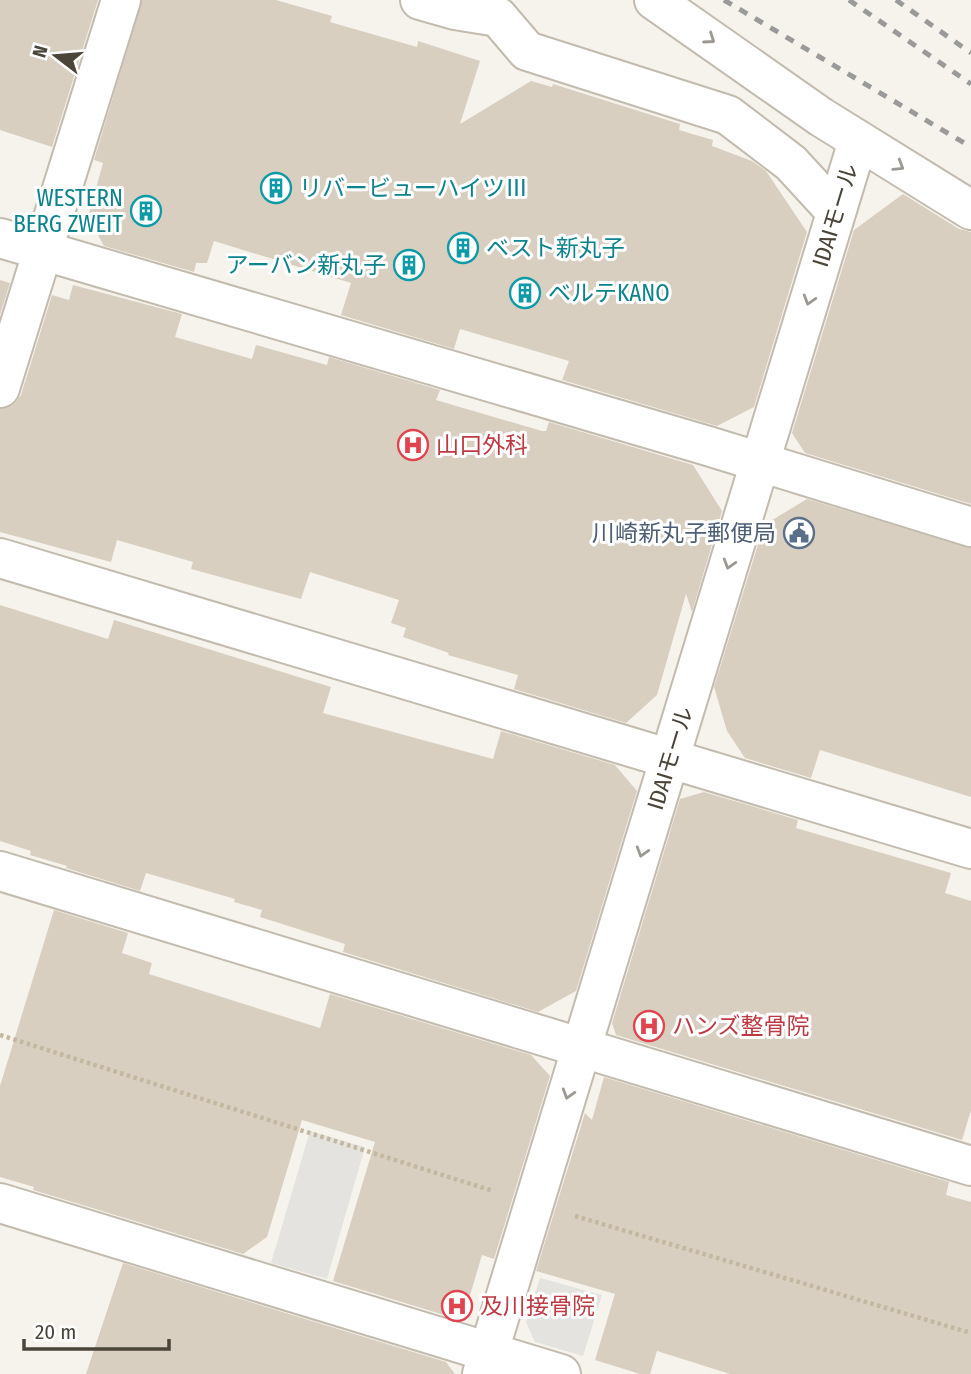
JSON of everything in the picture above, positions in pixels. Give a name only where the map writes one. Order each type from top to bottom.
[{"type":"street","points":[[0,388],[121,0]]},
{"type":"street","points":[[420,0],[455,10],[510,9],[527,51],[728,115],[791,163],[836,212]]},
{"type":"street","points":[[654,0],[821,117],[971,210]]},
{"type":"street","name":"IDAIモール","points":[[486,1363],[858,141]]},
{"type":"street","points":[[0,238],[760,462],[971,527]]},
{"type":"street","points":[[0,558],[971,849]]},
{"type":"street","points":[[0,871],[971,1166]]},
{"type":"street","points":[[0,1203],[486,1363],[561,1374]]},
{"type":"path","points":[[0,1035],[535,1204],[971,1333]]},
{"type":"shaded area","points":[[310,1131],[365,1147],[327,1279],[271,1263]]},
{"type":"shaded area","points":[[540,1278],[602,1295],[583,1356],[535,1342],[526,1322]]},
{"type":"building","points":[[0,0],[98,0],[52,147],[0,130]]},
{"type":"building","points":[[142,0],[276,0],[332,16],[330,22],[417,47],[418,41],[480,61],[460,124],[531,81],[552,87],[553,84],[680,124],[679,130],[713,140],[712,146],[752,161],[766,171],[807,232],[754,407],[717,426],[562,380],[569,361],[460,329],[454,349],[341,315],[351,283],[214,241],[207,263],[196,263],[194,272],[104,246],[88,217],[103,163],[94,160]]},
{"type":"building","points":[[903,194],[959,229],[971,232],[971,504],[805,453],[792,433],[854,230]]},
{"type":"building","points":[[0,280],[10,283],[0,315]]},
{"type":"building","points":[[73,285],[182,314],[175,337],[252,359],[256,345],[327,365],[329,357],[440,390],[436,400],[542,431],[546,431],[549,422],[693,465],[722,511],[692,612],[686,594],[657,695],[626,723],[514,689],[518,675],[448,655],[449,653],[403,637],[406,628],[391,623],[399,600],[310,572],[301,599],[191,569],[193,562],[117,540],[111,562],[0,532],[0,409],[14,404],[21,395],[52,295],[69,300]]},
{"type":"building","points":[[807,499],[971,548],[971,797],[820,750],[811,778],[745,758],[727,731],[714,687],[764,525]]},
{"type":"building","points":[[0,605],[108,639],[114,620],[331,687],[323,713],[493,759],[501,731],[615,765],[637,791],[576,991],[538,1012],[343,952],[345,944],[260,917],[262,910],[234,902],[235,899],[146,873],[140,891],[66,868],[67,866],[30,855],[31,851],[0,841]]},
{"type":"building","points":[[704,792],[798,820],[796,828],[951,873],[945,893],[971,901],[971,1110],[962,1140],[616,1035],[612,1023],[680,799]]},
{"type":"building","points":[[54,910],[128,933],[122,953],[152,963],[149,974],[320,1028],[330,994],[531,1055],[550,1076],[494,1259],[482,1255],[468,1302],[444,1315],[333,1281],[375,1142],[302,1120],[267,1237],[243,1254],[33,1190],[34,1187],[0,1177],[0,1086]]},
{"type":"building","points":[[604,1077],[949,1182],[946,1195],[971,1202],[971,1374],[730,1374],[657,1351],[650,1374],[640,1374],[595,1360],[615,1294],[536,1271],[585,1113],[592,1120]]},
{"type":"building","points":[[123,1263],[446,1362],[455,1374],[86,1374]]},
{"type":"railway","points":[[724,0],[971,147]]},
{"type":"railway","points":[[849,0],[971,84]]},
{"type":"railway","points":[[896,0],[971,53]]},
{"type":"place","name":"リバービューハイツⅢ","points":[[276,188]]},
{"type":"place","name":"WESTERN BERG ZWEIT","points":[[146,211]]},
{"type":"place","name":"ベスト新丸子","points":[[463,248]]},
{"type":"place","name":"アーバン新丸子","points":[[409,265]]},
{"type":"place","name":"ベルテKANO","points":[[525,293]]},
{"type":"place","name":"山口外科","points":[[413,445]]},
{"type":"place","name":"川崎新丸子郵便局","points":[[799,533]]},
{"type":"place","name":"ハンズ整骨院","points":[[649,1026]]},
{"type":"place","name":"及川接骨院","points":[[457,1306]]}]
